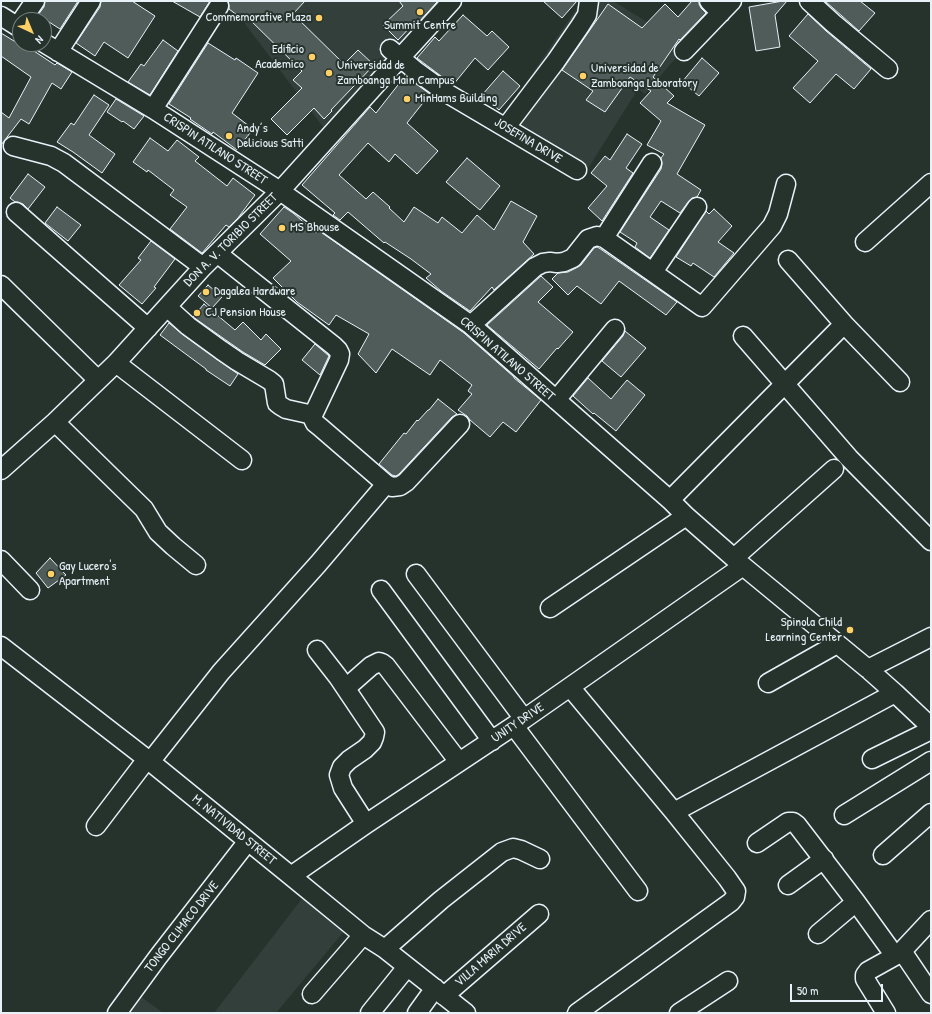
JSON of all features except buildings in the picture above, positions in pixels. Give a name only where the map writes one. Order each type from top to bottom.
[{"type":"street","points":[[28,12],[35,1]]},
{"type":"street","points":[[52,46],[91,1]]},
{"type":"street","name":"DON A. V. TORIBIO STREET","points":[[1,470],[116,363],[203,267],[280,191],[395,53],[452,1]]},
{"type":"street","points":[[506,127],[556,61],[580,26],[587,15],[589,1]]},
{"type":"street","points":[[810,1],[888,69]]},
{"type":"street","points":[[684,51],[721,5]]},
{"type":"street","points":[[153,109],[219,6]]},
{"type":"street","points":[[1,16],[12,21]]},
{"type":"street","name":"CRISPIN ATILANO STREET","points":[[52,48],[153,109],[280,191],[471,326],[670,500],[738,562],[896,693],[931,728]]},
{"type":"street","name":"JOSEFINA DRIVE","points":[[395,53],[416,71],[445,92],[578,170]]},
{"type":"street","points":[[13,146],[51,156],[64,163],[203,267]]},
{"type":"street","points":[[604,238],[652,163]]},
{"type":"street","points":[[471,326],[535,267],[543,263],[564,262],[573,258],[588,239],[597,236],[604,238],[702,307],[772,226],[778,214],[786,184]]},
{"type":"street","points":[[865,242],[931,184]]},
{"type":"street","points":[[653,272],[697,207]]},
{"type":"street","points":[[16,212],[148,328]]},
{"type":"street","points":[[217,253],[338,350],[340,354],[339,360],[313,415],[313,419],[315,423],[386,484],[392,487],[400,486],[406,482],[460,424]]},
{"type":"street","points":[[788,260],[844,324],[900,382]]},
{"type":"street","points":[[1,285],[98,380]]},
{"type":"street","points":[[167,306],[188,326],[237,361],[274,384],[276,403],[286,409],[313,415]]},
{"type":"street","points":[[670,500],[844,324]]},
{"type":"street","points":[[556,400],[615,329]]},
{"type":"street","points":[[743,336],[849,458],[931,541]]},
{"type":"street","points":[[116,363],[242,460]]},
{"type":"street","points":[[54,422],[144,509],[158,532],[196,565]]},
{"type":"street","name":"UNITY DRIVE","points":[[292,876],[366,824],[492,741],[570,687],[738,562],[834,469]]},
{"type":"street","points":[[96,826],[148,760],[221,672],[318,564],[386,484]]},
{"type":"street","points":[[550,608],[686,516]]},
{"type":"street","points":[[1,560],[30,590]]},
{"type":"street","points":[[416,574],[638,891]]},
{"type":"street","points":[[381,590],[492,741]]},
{"type":"street","points":[[868,669],[931,636]]},
{"type":"street","points":[[768,683],[837,644]]},
{"type":"street","name":"M. NATIVIDAD STREET","points":[[2,650],[148,760],[363,935],[385,949],[466,1013]]},
{"type":"street","points":[[317,650],[346,688],[375,732],[372,742],[349,760],[342,767],[338,775],[343,788],[366,824]]},
{"type":"street","points":[[346,688],[371,666],[379,662],[382,663],[386,666],[460,762]]},
{"type":"street","points":[[570,687],[674,812],[736,891],[735,897],[730,902],[577,1013]]},
{"type":"street","points":[[674,812],[896,693]]},
{"type":"street","points":[[872,759],[931,728]]},
{"type":"street","points":[[844,815],[931,761]]},
{"type":"street","points":[[883,855],[931,813]]},
{"type":"street","points":[[758,843],[788,822],[793,822],[797,825],[856,902],[931,994]]},
{"type":"street","name":"TONGO CLIMACO DRIVE","points":[[117,1013],[158,957],[248,842]]},
{"type":"street","points":[[385,949],[441,900],[502,852],[513,848],[540,859]]},
{"type":"street","points":[[788,885],[824,859]]},
{"type":"street","points":[[818,934],[856,902]]},
{"type":"street","name":"VILLA MARIA DRIVE","points":[[417,1013],[439,992],[539,914]]},
{"type":"street","points":[[886,1013],[865,979],[865,975],[868,971],[899,954],[931,920]]},
{"type":"street","points":[[312,994],[363,935]]},
{"type":"street","points":[[370,1013],[407,967]]},
{"type":"street","points":[[678,1013],[728,981]]},
{"type":"shaded area","name":"Universidad de Zamboanga Main Campus","points":[[223,1],[446,1],[323,127],[242,20],[220,5]]},
{"type":"shaded area","points":[[613,1],[686,46],[645,94],[638,89],[587,170],[504,115],[581,2]]},
{"type":"shaded area","points":[[304,896],[346,929],[276,1013],[214,1013]]},
{"type":"shaded area","points":[[136,993],[163,1013],[122,1013]]},
{"type":"place","name":"Summit Centre","points":[[420,12]]},
{"type":"place","name":"Commemorative Plaza","points":[[319,18]]},
{"type":"place","name":"Edificio Academico","points":[[312,57]]},
{"type":"place","name":"Universidad de Zamboanga Main Campus","points":[[329,73]]},
{"type":"place","name":"Universidad de Zamboanga Laboratory","points":[[583,76]]},
{"type":"place","name":"MinHams Building","points":[[407,99]]},
{"type":"place","name":"Andy’s Delicious Satti","points":[[229,136]]},
{"type":"place","name":"MS Bhouse","points":[[282,228]]},
{"type":"place","name":"Dagalea Hardware","points":[[206,292]]},
{"type":"place","name":"CJ Pension House","points":[[197,313]]},
{"type":"place","name":"Gay Lucero's Apartment","points":[[51,574]]},
{"type":"place","name":"Spinola Child Learning Center","points":[[850,630]]}]
